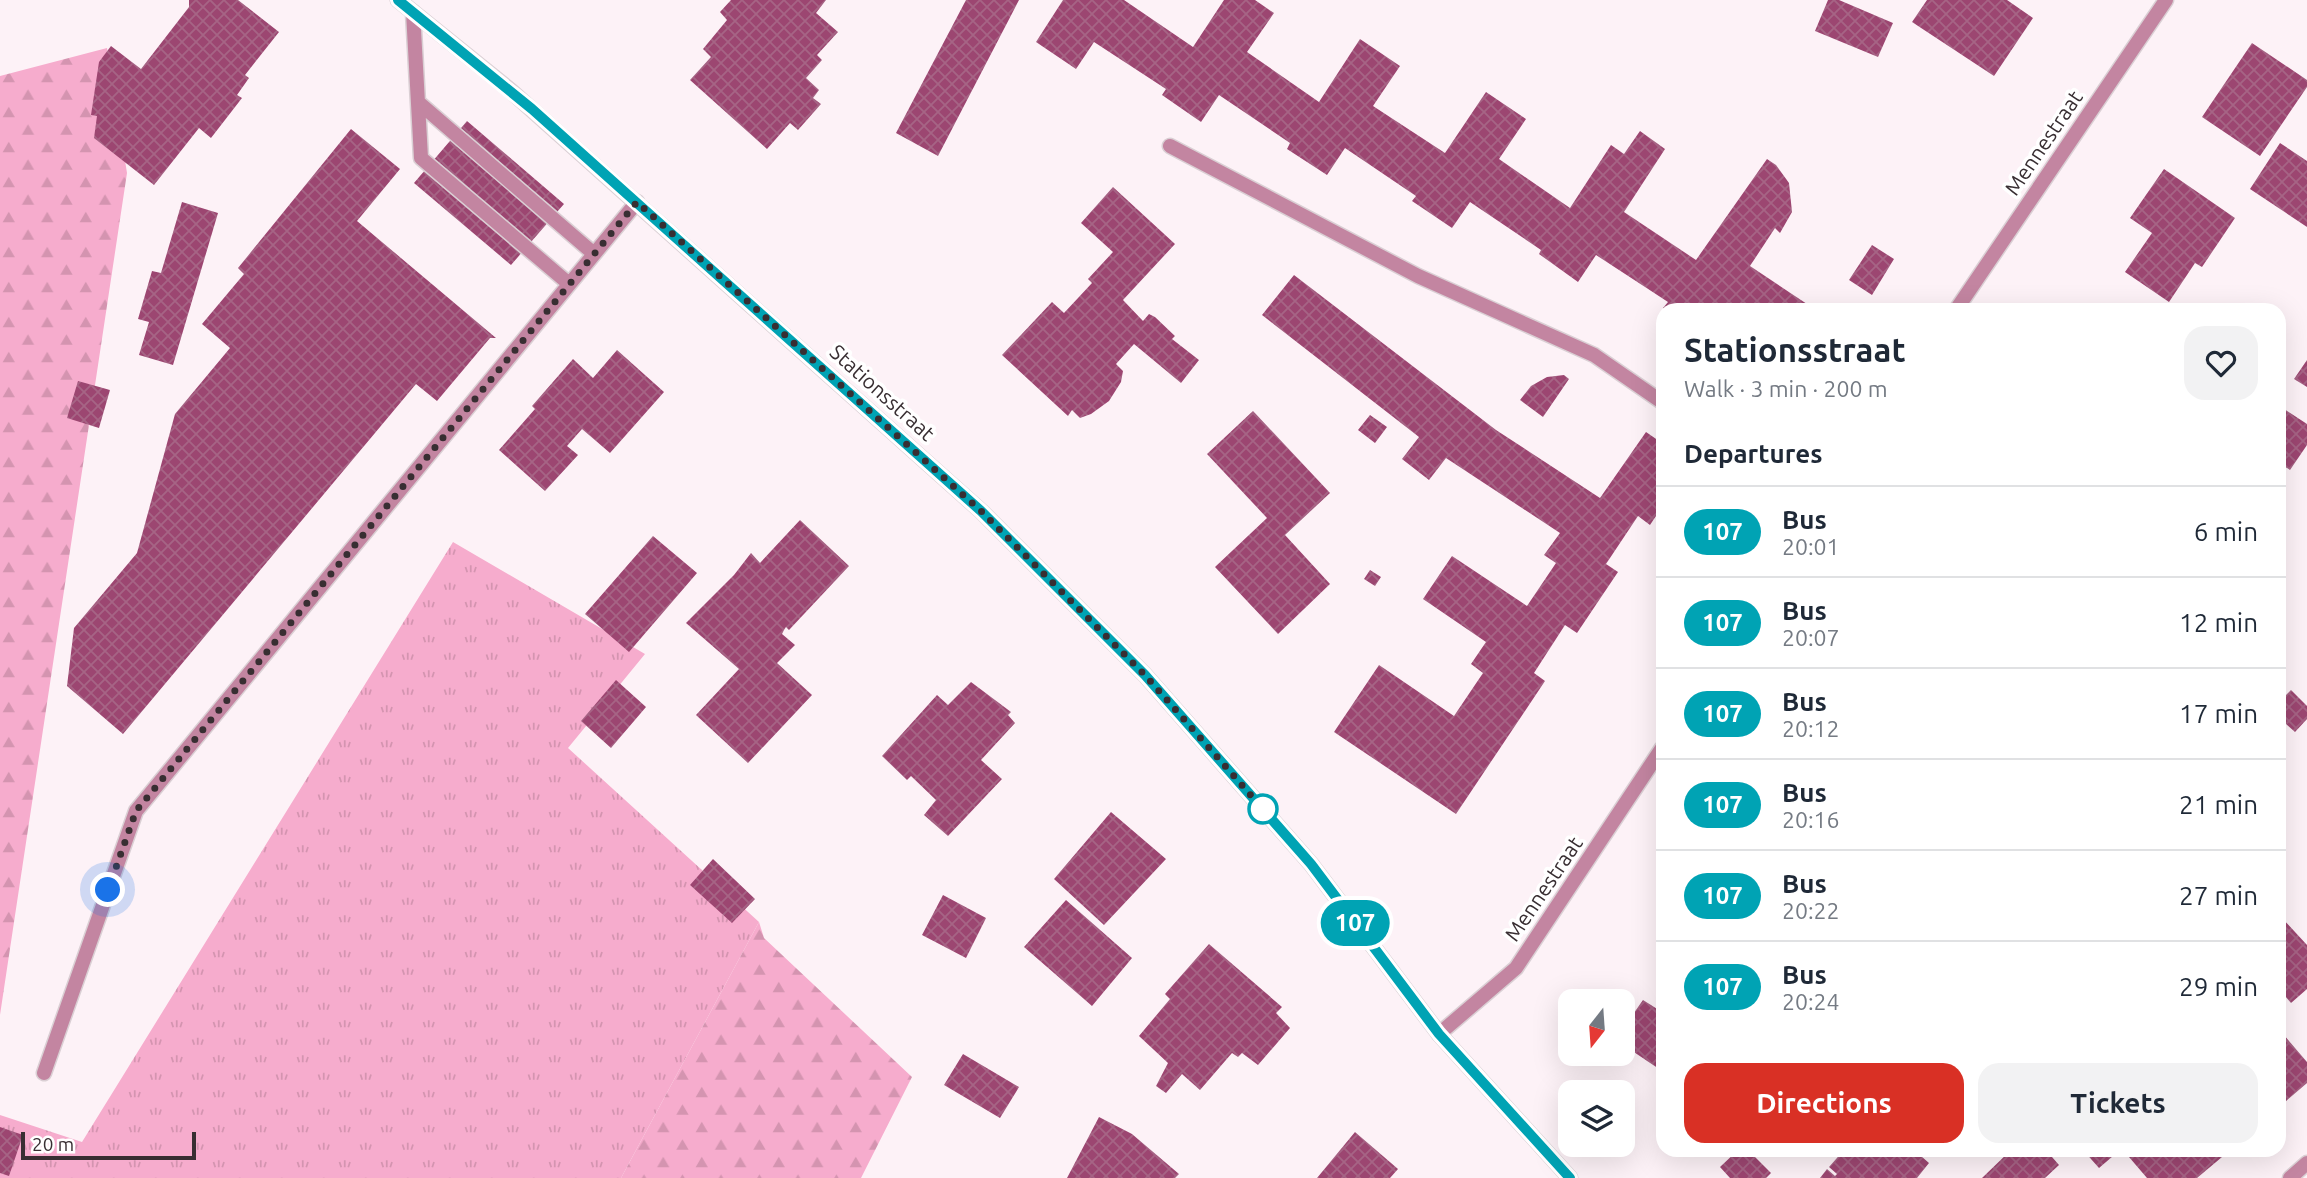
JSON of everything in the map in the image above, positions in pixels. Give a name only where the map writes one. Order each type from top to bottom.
[{"type":"street","name":"Stationsstraat","points":[[398,0],[511,91],[981,511],[1145,675],[1311,864],[1439,1034],[1570,1178]]},
{"type":"street","name":"Mennestraat","points":[[1961,303],[2166,0]]},
{"type":"street","points":[[413,12],[421,158],[568,284]]},
{"type":"street","points":[[418,102],[593,253]]},
{"type":"street","points":[[1170,146],[1418,276],[1594,355],[1656,398]]},
{"type":"street","points":[[44,1073],[136,811],[637,202]]},
{"type":"street","name":"Mennestraat","points":[[1439,1034],[1516,968],[1656,757]]},
{"type":"street","points":[[2290,1178],[2307,1163]]},
{"type":"green space","points":[[107,48],[127,173],[0,1015],[0,76]]},
{"type":"green space","points":[[453,542],[645,654],[568,748],[759,922],[621,1178],[0,1178],[0,1115],[82,1142]]},
{"type":"green space","points":[[759,922],[764,938],[912,1077],[861,1178],[621,1178]]},
{"type":"building","points":[[189,0],[238,0],[279,32],[245,75],[249,78],[237,95],[242,98],[211,138],[199,128],[154,185],[94,138],[97,116],[91,115],[99,62],[111,46],[141,69],[189,7]]},
{"type":"building","points":[[731,0],[826,0],[816,13],[838,32],[817,55],[822,60],[806,78],[819,90],[813,98],[821,104],[798,130],[790,123],[767,149],[690,80],[711,57],[703,49],[727,20],[720,12]]},
{"type":"building","points":[[966,0],[1019,0],[938,156],[896,133]]},
{"type":"building","points":[[1063,0],[1124,0],[1193,47],[1224,0],[1255,0],[1274,13],[1247,52],[1319,102],[1360,39],[1400,66],[1373,106],[1445,153],[1486,92],[1526,119],[1499,159],[1570,208],[1611,145],[1624,154],[1640,131],[1665,149],[1624,212],[1696,260],[1767,159],[1776,165],[1789,183],[1792,212],[1780,233],[1775,228],[1750,266],[1806,303],[1667,303],[1596,255],[1578,282],[1539,254],[1541,250],[1470,202],[1452,228],[1412,201],[1416,196],[1345,148],[1327,175],[1287,149],[1290,143],[1219,95],[1201,122],[1162,95],[1166,89],[1094,42],[1076,69],[1036,42]]},
{"type":"building","points":[[1828,0],[1839,0],[1893,23],[1878,57],[1815,31]]},
{"type":"building","points":[[1927,0],[2007,0],[2033,18],[1994,76],[1912,22]]},
{"type":"building","points":[[2252,43],[2307,80],[2307,87],[2260,156],[2202,117]]},
{"type":"building","points":[[467,121],[564,204],[511,265],[414,183]]},
{"type":"building","points":[[351,129],[400,169],[357,221],[496,338],[490,338],[437,401],[416,384],[123,734],[67,686],[74,628],[137,553],[175,414],[230,348],[202,324],[244,274],[238,268]]},
{"type":"building","points":[[2280,143],[2307,161],[2307,227],[2250,189]]},
{"type":"building","points":[[2164,169],[2235,218],[2202,267],[2195,263],[2169,302],[2125,272],[2152,233],[2130,218]]},
{"type":"building","points":[[1113,187],[1175,244],[1123,300],[1143,321],[1149,314],[1155,317],[1175,336],[1172,339],[1199,360],[1181,383],[1134,344],[1116,364],[1123,371],[1121,382],[1109,401],[1091,414],[1080,418],[1072,410],[1068,416],[1002,355],[1052,302],[1064,313],[1092,283],[1088,279],[1113,252],[1081,223]]},
{"type":"building","points":[[182,202],[218,213],[173,365],[139,355],[149,322],[138,319],[152,271],[161,273]]},
{"type":"building","points":[[1872,245],[1894,259],[1872,295],[1849,280]]},
{"type":"building","points":[[1294,275],[1496,430],[1600,498],[1646,432],[1656,439],[1656,516],[1650,525],[1638,516],[1606,564],[1618,572],[1577,633],[1565,625],[1534,673],[1545,681],[1456,814],[1334,732],[1379,665],[1454,716],[1483,673],[1471,664],[1486,642],[1423,599],[1452,556],[1527,606],[1556,563],[1544,555],[1560,533],[1446,458],[1429,480],[1402,459],[1419,437],[1262,315]]},
{"type":"building","points":[[617,350],[664,392],[610,453],[582,429],[567,446],[578,455],[545,491],[499,450],[535,409],[532,406],[573,359],[593,378]]},
{"type":"building","points":[[2307,360],[2307,387],[2294,379]]},
{"type":"building","points":[[1564,375],[1569,379],[1543,417],[1520,400],[1531,386],[1547,377]]},
{"type":"building","points":[[78,381],[110,390],[99,428],[67,418]]},
{"type":"building","points":[[2286,410],[2307,424],[2307,445],[2290,470],[2286,467]]},
{"type":"building","points":[[1253,411],[1330,493],[1285,535],[1330,584],[1278,634],[1215,567],[1267,518],[1207,454]]},
{"type":"building","points":[[1370,415],[1387,427],[1375,443],[1358,430]]},
{"type":"building","points":[[800,520],[849,566],[789,630],[786,627],[784,630],[782,634],[795,645],[777,663],[812,695],[748,763],[696,715],[739,669],[686,623],[734,575],[751,553],[760,563]]},
{"type":"building","points":[[653,536],[697,573],[629,652],[585,614]]},
{"type":"building","points":[[1370,570],[1381,577],[1375,586],[1364,579]]},
{"type":"building","points":[[616,680],[646,707],[611,748],[581,721]]},
{"type":"building","points":[[971,682],[1011,712],[1008,715],[1015,723],[981,760],[1002,779],[948,836],[924,815],[936,800],[911,776],[907,780],[882,756],[937,695],[948,705]]},
{"type":"building","points":[[2291,690],[2307,706],[2307,719],[2295,732],[2286,724],[2286,695]]},
{"type":"building","points":[[1111,812],[1166,859],[1104,925],[1054,879]]},
{"type":"building","points":[[713,859],[755,899],[732,923],[690,885]]},
{"type":"building","points":[[943,895],[986,918],[966,958],[922,935]]},
{"type":"building","points":[[1066,900],[1132,958],[1092,1006],[1024,947]]},
{"type":"building","points":[[2286,922],[2307,945],[2307,989],[2291,1003],[2286,997]]},
{"type":"building","points":[[1209,944],[1282,1007],[1276,1013],[1290,1028],[1258,1065],[1242,1053],[1238,1057],[1232,1053],[1200,1090],[1182,1074],[1166,1093],[1156,1086],[1168,1063],[1139,1036],[1170,999],[1165,994]]},
{"type":"building","points":[[1643,1000],[1656,1008],[1656,1067],[1635,1053],[1635,1011]]},
{"type":"building","points":[[2286,1037],[2307,1062],[2307,1083],[2286,1101]]},
{"type":"building","points":[[963,1054],[1019,1087],[1000,1118],[944,1085]]},
{"type":"building","points":[[1099,1117],[1132,1134],[1179,1174],[1175,1178],[1067,1178]]},
{"type":"building","points":[[0,1127],[23,1135],[9,1176],[0,1173]]},
{"type":"building","points":[[1355,1132],[1398,1169],[1390,1178],[1317,1178]]},
{"type":"building","points":[[1731,1157],[1755,1157],[1771,1173],[1766,1178],[1730,1178],[1720,1167]]},
{"type":"building","points":[[1838,1157],[1922,1157],[1929,1163],[1917,1178],[1820,1178],[1827,1169],[1835,1176],[1837,1174],[1829,1167]]},
{"type":"building","points":[[2004,1157],[2052,1157],[2059,1165],[2045,1178],[1982,1178]]},
{"type":"building","points":[[2089,1157],[2112,1157],[2099,1168]]},
{"type":"building","points":[[2129,1157],[2222,1157],[2197,1178],[2147,1178]]},
{"type":"bus line","name":"107","points":[[398,0],[532,109],[981,511],[1145,675],[1311,864],[1439,1034],[1570,1178]]},
{"type":"route","points":[[108,890],[136,811],[637,202],[981,511],[1145,675],[1263,809]]}]
